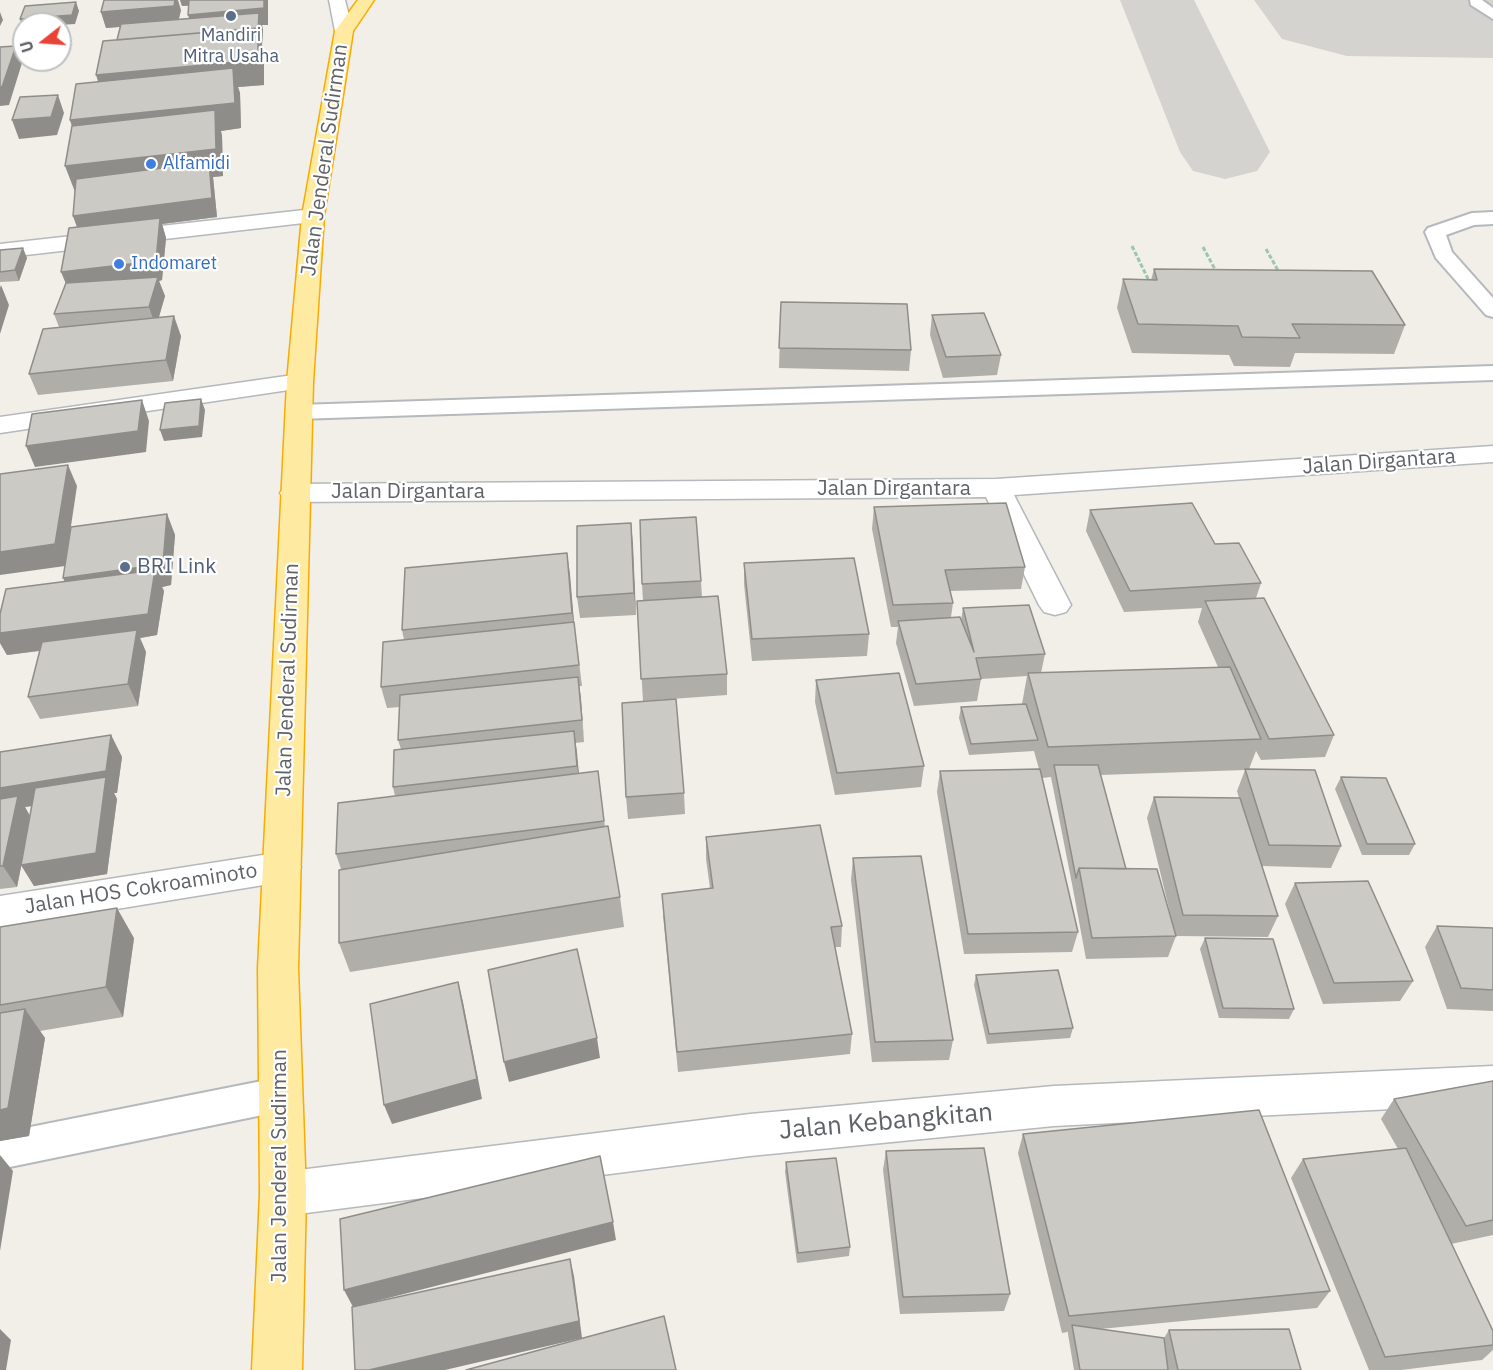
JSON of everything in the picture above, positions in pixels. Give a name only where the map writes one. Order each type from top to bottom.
[{"type":"highway","name":"Jalan Jenderal Sudirman","points":[[277,1370],[283,1194],[279,968],[299,397],[313,216],[341,15],[366,0]]},
{"type":"street","points":[[0,251],[313,216]]},
{"type":"street","points":[[0,425],[299,397]]},
{"type":"street","name":"Jalan Dirgantara","points":[[294,493],[996,488],[1493,454]]},
{"type":"street","points":[[996,488],[1055,605]]},
{"type":"street","name":"Jalan HOS Cokroaminoto","points":[[0,912],[282,867]]},
{"type":"street","name":"Jalan Kebangkitan","points":[[283,1194],[750,1135],[1042,1107],[1493,1085]]},
{"type":"lane","points":[[1476,2],[1493,15]]},
{"type":"lane","points":[[1493,218],[1472,219],[1435,232],[1443,254],[1493,311]]},
{"type":"lane","points":[[299,397],[1493,374]]},
{"type":"lane","points":[[0,1151],[282,1094]]},
{"type":"path","points":[[1132,246],[1154,291]]},
{"type":"path","points":[[1203,248],[1217,274]]},
{"type":"path","points":[[1266,249],[1280,275]]},
{"type":"building","points":[[104,0],[175,0],[174,6],[101,12]]},
{"type":"building","points":[[189,0],[264,0],[264,8],[188,15]]},
{"type":"building","points":[[76,2],[72,15],[72,12],[23,12],[25,6]]},
{"type":"building","points":[[259,13],[258,31],[258,28],[117,40],[121,24]]},
{"type":"building","points":[[258,28],[258,60],[96,75],[103,41]]},
{"type":"building","points":[[12,46],[12,58],[2,87],[0,87],[0,47]]},
{"type":"building","points":[[233,68],[235,103],[70,120],[76,84]]},
{"type":"building","points":[[58,95],[51,117],[12,120],[20,97]]},
{"type":"building","points":[[215,110],[216,149],[65,166],[72,126]]},
{"type":"building","points":[[209,162],[212,198],[73,216],[76,179]]},
{"type":"building","points":[[160,218],[156,261],[61,272],[69,228]]},
{"type":"building","points":[[23,248],[15,270],[0,272],[0,250]]},
{"type":"building","points":[[1154,269],[1372,271],[1405,325],[1292,324],[1300,338],[1242,337],[1238,326],[1138,324],[1123,279],[1157,280]]},
{"type":"building","points":[[158,277],[149,307],[54,314],[66,283]]},
{"type":"building","points":[[781,302],[907,304],[911,350],[779,348]]},
{"type":"building","points":[[984,313],[1001,355],[946,357],[932,315]]},
{"type":"building","points":[[174,316],[166,360],[29,374],[43,329]]},
{"type":"building","points":[[201,399],[199,426],[160,430],[165,403]]},
{"type":"building","points":[[142,400],[138,431],[26,446],[32,414]]},
{"type":"building","points":[[68,465],[55,544],[0,552],[0,474]]},
{"type":"building","points":[[1006,503],[1025,567],[945,570],[953,603],[893,605],[874,507]]},
{"type":"building","points":[[1192,503],[1215,544],[1239,543],[1261,583],[1130,591],[1090,510]]},
{"type":"building","points":[[167,514],[163,564],[63,578],[71,527]]},
{"type":"building","points":[[696,517],[701,581],[642,584],[640,520]]},
{"type":"building","points":[[631,523],[634,593],[577,597],[577,526]]},
{"type":"building","points":[[567,553],[572,613],[402,630],[405,568]]},
{"type":"building","points":[[854,558],[869,634],[752,639],[744,563]]},
{"type":"building","points":[[155,570],[148,614],[0,633],[0,614],[6,589]]},
{"type":"building","points":[[718,596],[727,674],[641,679],[637,601]]},
{"type":"building","points":[[1264,598],[1334,735],[1269,739],[1205,601]]},
{"type":"building","points":[[1029,605],[1045,654],[976,658],[981,679],[916,684],[898,621],[960,617],[974,652],[963,608]]},
{"type":"building","points":[[574,622],[579,665],[381,687],[383,642]]},
{"type":"building","points":[[137,630],[128,684],[28,697],[42,642]]},
{"type":"building","points":[[1230,667],[1261,739],[1048,747],[1028,673]]},
{"type":"building","points":[[899,673],[924,766],[837,773],[816,680]]},
{"type":"building","points":[[578,677],[582,720],[398,740],[400,695]]},
{"type":"building","points":[[676,699],[684,793],[626,797],[622,703]]},
{"type":"building","points":[[1026,704],[1038,740],[971,744],[961,707]]},
{"type":"building","points":[[574,731],[577,766],[393,787],[394,750]]},
{"type":"building","points":[[111,735],[106,771],[0,788],[0,752]]},
{"type":"building","points":[[1054,765],[1098,765],[1126,869],[1079,868],[1076,878]]},
{"type":"building","points":[[1040,769],[1078,932],[968,934],[940,771]]},
{"type":"building","points":[[1245,769],[1315,770],[1341,846],[1269,845]]},
{"type":"building","points":[[598,771],[604,821],[336,854],[338,803]]},
{"type":"building","points":[[106,777],[96,853],[21,865],[35,788]]},
{"type":"building","points":[[1341,777],[1386,778],[1415,844],[1367,844]]},
{"type":"building","points":[[18,796],[3,866],[0,866],[0,799]]},
{"type":"building","points":[[1154,797],[1240,798],[1278,916],[1183,915]]},
{"type":"building","points":[[820,825],[842,926],[831,927],[852,1034],[677,1052],[662,894],[713,888],[706,837]]},
{"type":"building","points":[[608,826],[620,897],[339,943],[339,870]]},
{"type":"building","points":[[921,856],[953,1040],[875,1042],[853,858]]},
{"type":"building","points":[[1079,868],[1157,869],[1176,936],[1092,938]]},
{"type":"building","points":[[1368,881],[1413,981],[1334,983],[1295,883]]},
{"type":"building","points":[[117,908],[106,987],[0,1005],[0,927]]},
{"type":"building","points":[[1437,926],[1493,928],[1493,990],[1461,988]]},
{"type":"building","points":[[1205,938],[1273,939],[1294,1009],[1223,1008]]},
{"type":"building","points":[[577,949],[597,1038],[504,1062],[488,970]]},
{"type":"building","points":[[1058,970],[1073,1028],[989,1034],[976,975]]},
{"type":"building","points":[[458,982],[477,1079],[384,1105],[370,1004]]},
{"type":"building","points":[[25,1009],[8,1108],[0,1110],[0,1013]]},
{"type":"building","points":[[1493,1081],[1493,1220],[1466,1226],[1394,1099]]},
{"type":"building","points":[[1259,1110],[1330,1291],[1069,1316],[1023,1134]]},
{"type":"building","points":[[984,1148],[1010,1294],[903,1297],[886,1151]]},
{"type":"building","points":[[1406,1148],[1493,1331],[1493,1345],[1385,1357],[1303,1159]]},
{"type":"building","points":[[600,1156],[613,1222],[344,1290],[340,1219]]},
{"type":"building","points":[[836,1158],[850,1247],[798,1253],[786,1162]]},
{"type":"building","points":[[570,1259],[579,1321],[369,1370],[355,1370],[352,1307]]},
{"type":"building","points":[[664,1316],[676,1370],[466,1370]]},
{"type":"building","points":[[1072,1325],[1164,1338],[1168,1370],[1080,1370]]},
{"type":"building","points":[[1289,1329],[1301,1370],[1178,1370],[1169,1330]]},
{"type":"taxiway","points":[[1157,0],[1225,152]]},
{"type":"runway","points":[[1347,0],[1493,2]]},
{"type":"place","name":"Mandiri Mitra Usaha","points":[[231,16]]},
{"type":"place","name":"Alfamidi","points":[[151,164]]},
{"type":"place","name":"Indomaret","points":[[119,264]]},
{"type":"place","name":"BRI Link","points":[[125,567]]}]
